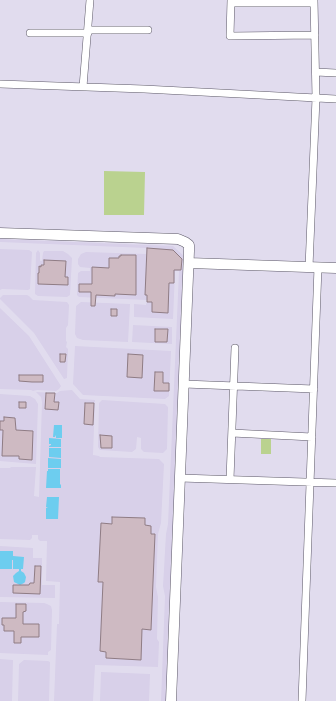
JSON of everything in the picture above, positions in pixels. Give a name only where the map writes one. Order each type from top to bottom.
[{"type":"street","points":[[82,87],[90,0]]},
{"type":"street","points":[[302,701],[314,389],[316,72],[315,35],[314,2],[231,1],[230,36],[315,35]]},
{"type":"street","points":[[30,33],[148,30]]},
{"type":"street","points":[[316,72],[336,73]]},
{"type":"street","points":[[0,84],[144,89],[336,99]]},
{"type":"street","points":[[0,233],[178,239],[189,245],[171,701]]},
{"type":"street","points":[[189,263],[336,268]]},
{"type":"street","points":[[230,479],[235,348]]},
{"type":"street","points":[[184,384],[314,389]]},
{"type":"street","points":[[232,433],[312,437]]},
{"type":"street","points":[[180,478],[336,483]]},
{"type":"shaded area","points":[[0,239],[173,246],[185,257],[168,701],[161,701],[165,596],[163,586],[168,524],[179,271],[175,271],[173,319],[134,317],[134,304],[146,305],[147,300],[79,297],[77,295],[78,273],[81,271],[90,271],[90,268],[80,267],[78,264],[78,259],[81,254],[86,252],[146,254],[146,248],[0,242]]},
{"type":"shaded area","points":[[0,249],[29,250],[32,252],[30,289],[0,290]]},
{"type":"shaded area","points":[[38,250],[40,253],[40,261],[42,261],[44,251],[63,251],[72,258],[70,295],[67,297],[38,296],[35,294],[36,253]]},
{"type":"shaded area","points":[[3,295],[27,295],[33,300],[67,302],[69,305],[68,325],[66,328],[66,347],[68,349],[67,378],[64,379],[34,333],[0,299]]},
{"type":"shaded area","points":[[81,302],[130,304],[128,342],[83,340],[77,338],[75,334],[76,306]]},
{"type":"shaded area","points":[[0,308],[29,336],[61,386],[59,389],[56,391],[33,391],[0,389]]},
{"type":"shaded area","points":[[133,325],[172,327],[172,344],[132,342]]},
{"type":"shaded area","points":[[75,346],[171,351],[169,396],[165,399],[83,395],[73,384]]},
{"type":"shaded area","points":[[72,390],[80,399],[95,400],[93,455],[100,457],[159,459],[164,464],[161,523],[158,534],[156,587],[158,597],[158,667],[95,665],[93,701],[54,701],[60,582],[46,581],[47,541],[40,541],[38,539],[38,535],[32,535],[30,540],[0,539],[0,468],[36,467],[34,496],[39,497],[42,402],[41,397],[36,392],[57,393],[60,391]]},
{"type":"shaded area","points":[[0,394],[30,396],[35,399],[38,404],[36,464],[0,461]]},
{"type":"shaded area","points":[[102,400],[165,404],[168,407],[167,449],[163,453],[144,452],[141,449],[141,438],[137,437],[136,449],[132,452],[100,450],[98,447],[99,403]]},
{"type":"shaded area","points":[[0,546],[33,548],[33,558],[42,558],[42,585],[55,585],[55,598],[0,597]]},
{"type":"shaded area","points":[[0,602],[44,603],[51,606],[51,650],[48,652],[48,655],[0,653]]},
{"type":"shaded area","points":[[0,659],[13,660],[12,701],[0,701]]},
{"type":"shaded area","points":[[24,660],[50,662],[49,701],[18,701],[19,664]]},
{"type":"shaded area","points":[[101,672],[150,674],[149,701],[100,701]]},
{"type":"green space","points":[[104,171],[145,172],[144,215],[104,215]]},
{"type":"green space","points":[[261,439],[271,439],[271,454],[261,454]]},
{"type":"water","points":[[54,425],[62,425],[62,438],[56,438],[56,435],[53,437]]},
{"type":"water","points":[[49,438],[61,439],[61,447],[49,447],[51,444],[49,444]]},
{"type":"water","points":[[49,448],[61,448],[61,458],[49,457]]},
{"type":"water","points":[[48,458],[61,459],[61,468],[48,468]]},
{"type":"water","points":[[48,469],[60,469],[61,488],[46,488]]},
{"type":"water","points":[[47,497],[59,497],[58,519],[46,519],[46,508],[48,508],[46,507]]},
{"type":"water","points":[[0,551],[13,551],[13,556],[24,557],[23,569],[21,569],[21,571],[26,577],[24,583],[20,585],[14,582],[13,576],[19,571],[19,569],[13,569],[13,560],[12,569],[0,569]]},
{"type":"building","points":[[147,248],[173,250],[182,259],[181,270],[174,270],[174,283],[169,283],[168,313],[152,312],[152,302],[147,302],[147,295],[145,295]]},
{"type":"building","points":[[121,255],[136,255],[136,295],[96,295],[95,306],[91,306],[91,292],[79,292],[79,284],[92,284],[92,267],[109,268],[109,258],[119,258]]},
{"type":"building","points":[[44,260],[66,261],[65,277],[68,277],[68,285],[38,284],[39,266],[41,267],[41,265],[44,265]]},
{"type":"building","points":[[111,309],[117,309],[117,316],[111,316]]},
{"type":"building","points":[[155,329],[168,329],[167,342],[155,342]]},
{"type":"building","points":[[60,354],[66,354],[65,362],[60,362]]},
{"type":"building","points":[[128,354],[143,355],[142,378],[127,377]]},
{"type":"building","points":[[155,372],[163,372],[163,383],[169,383],[169,391],[154,391]]},
{"type":"building","points":[[19,375],[43,375],[43,382],[19,381]]},
{"type":"building","points":[[46,393],[55,393],[54,402],[59,402],[58,410],[45,409]]},
{"type":"building","points":[[19,402],[26,402],[26,408],[19,408]]},
{"type":"building","points":[[85,403],[94,403],[93,425],[84,424]]},
{"type":"building","points":[[4,417],[15,418],[16,430],[33,431],[32,460],[19,459],[19,456],[2,456],[3,430],[0,430],[0,421],[4,421]]},
{"type":"building","points":[[100,435],[112,436],[112,448],[101,448]]},
{"type":"building","points":[[112,517],[145,518],[145,525],[151,526],[151,534],[155,534],[151,630],[142,629],[141,660],[106,658],[106,652],[100,651],[103,582],[98,582],[101,523],[112,524]]},
{"type":"building","points":[[35,566],[41,566],[40,594],[13,593],[13,585],[29,585],[30,583],[34,583]]},
{"type":"building","points":[[16,604],[26,604],[26,611],[23,612],[23,624],[39,624],[39,637],[21,637],[21,643],[14,643],[14,631],[4,631],[2,618],[16,618]]}]
